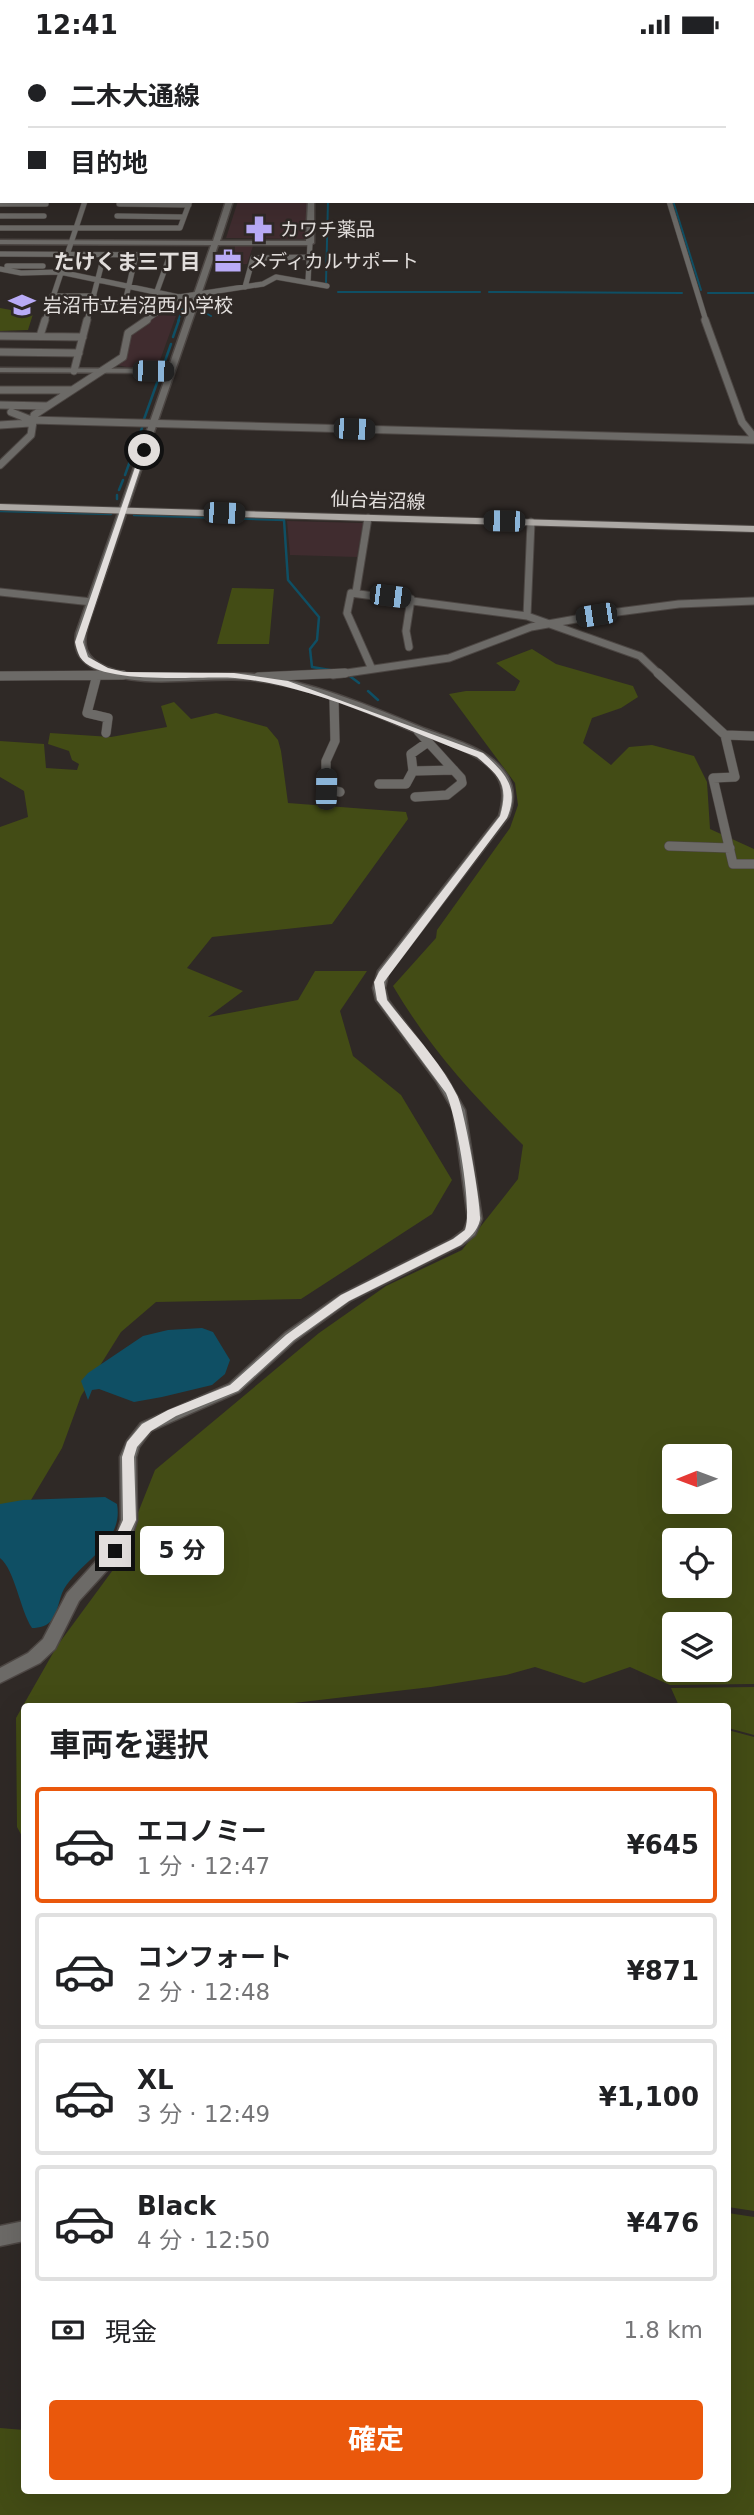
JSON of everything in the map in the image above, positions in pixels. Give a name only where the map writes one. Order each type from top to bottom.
[{"type":"main road","name":"仙台岩沼線","points":[[0,507],[754,529]]},
{"type":"street","points":[[0,204],[47,203],[40,228]]},
{"type":"street","points":[[40,336],[60,272],[75,242],[84,203]]},
{"type":"street","points":[[0,228],[114,228],[180,228],[189,203],[119,203],[114,228]]},
{"type":"street","points":[[136,675],[105,670],[91,664],[80,652],[79,642],[229,203]]},
{"type":"street","points":[[308,282],[311,203]]},
{"type":"street","points":[[670,203],[713,344],[742,422],[754,439]]},
{"type":"street","points":[[0,216],[44,216]]},
{"type":"street","points":[[117,216],[184,216]]},
{"type":"street","points":[[0,242],[310,243]]},
{"type":"street","points":[[0,254],[170,255],[157,291]]},
{"type":"street","points":[[74,370],[104,255]]},
{"type":"street","points":[[52,296],[125,302],[136,255]]},
{"type":"street","points":[[276,257],[276,277]]},
{"type":"street","points":[[245,287],[253,258],[309,257]]},
{"type":"street","points":[[0,268],[64,266]]},
{"type":"street","points":[[0,268],[21,273],[60,272],[97,282],[179,297],[245,287],[276,277],[327,286]]},
{"type":"street","points":[[0,465],[31,435],[31,422],[47,406],[123,357],[128,333],[179,297]]},
{"type":"street","points":[[0,336],[83,337]]},
{"type":"street","points":[[0,352],[79,353]]},
{"type":"street","points":[[0,370],[171,371]]},
{"type":"street","points":[[0,390],[72,390]]},
{"type":"street","points":[[0,406],[47,406]]},
{"type":"street","points":[[0,406],[31,422]]},
{"type":"street","points":[[0,416],[11,412]]},
{"type":"street","points":[[0,425],[31,422],[153,424],[754,439]]},
{"type":"street","points":[[356,592],[368,518]]},
{"type":"street","points":[[527,616],[531,522]]},
{"type":"street","points":[[0,592],[92,602]]},
{"type":"street","points":[[371,667],[347,613],[347,597],[356,592],[527,616],[554,623],[557,629],[603,641],[640,656],[724,735],[735,777],[713,778],[733,864],[754,864]]},
{"type":"street","points":[[409,647],[406,631],[411,599]]},
{"type":"street","points":[[0,676],[332,675],[371,667],[449,658],[531,627],[651,607],[754,601]]},
{"type":"street","points":[[97,675],[87,713],[108,718],[106,733]]},
{"type":"street","points":[[0,1676],[34,1658],[49,1644],[73,1597],[115,1551],[125,1535],[129,1520],[128,1457],[132,1445],[146,1427],[172,1413],[234,1388],[290,1338],[345,1298],[457,1242],[473,1225],[475,1204],[465,1160],[459,1110],[447,1086],[382,1000],[379,982],[382,974],[504,816],[509,803],[509,792],[504,776],[487,759],[334,699],[288,683],[256,677]]},
{"type":"street","points":[[334,699],[335,741],[326,761],[326,789],[340,792]]},
{"type":"street","points":[[724,735],[754,736]]},
{"type":"street","points":[[415,797],[447,795],[462,783],[454,770],[423,736]]},
{"type":"street","points":[[379,784],[406,784],[413,771],[411,754],[423,736]]},
{"type":"street","points":[[413,771],[454,770]]},
{"type":"street","points":[[668,846],[730,848]]},
{"type":"street","points":[[0,2236],[21,2232]]},
{"type":"shaded area","points":[[237,203],[308,203],[307,239],[226,238]]},
{"type":"shaded area","points":[[230,245],[253,246],[247,264],[216,266],[222,248]]},
{"type":"shaded area","points":[[155,315],[176,316],[159,363],[136,369],[117,365],[128,352],[130,335]]},
{"type":"shaded area","points":[[287,521],[363,523],[357,557],[290,555]]},
{"type":"green space","points":[[0,308],[33,314],[28,330],[0,331]]},
{"type":"green space","points":[[232,588],[274,589],[269,644],[217,644]]},
{"type":"green space","points":[[532,649],[556,664],[633,686],[638,697],[621,708],[592,718],[583,743],[611,765],[629,747],[652,745],[694,756],[707,782],[710,829],[754,849],[754,1684],[670,1685],[663,1682],[732,1682],[732,1612],[662,1612],[662,1681],[630,1667],[584,1683],[535,1667],[506,1675],[431,1687],[294,1703],[25,1703],[57,1646],[118,1563],[155,1470],[319,1333],[386,1286],[462,1250],[518,1179],[523,1145],[453,1070],[422,1031],[393,986],[436,938],[437,930],[510,828],[518,805],[515,783],[449,694],[466,691],[515,691],[520,681],[496,663]]},
{"type":"green space","points":[[174,702],[191,719],[216,713],[267,727],[278,740],[288,803],[406,812],[408,819],[332,924],[212,937],[187,968],[243,991],[208,1017],[298,1000],[315,971],[367,971],[340,1011],[353,1056],[401,1095],[452,1180],[432,1214],[301,1299],[156,1302],[121,1332],[81,1396],[62,1448],[0,1552],[0,827],[28,817],[24,791],[0,777],[0,741],[44,744],[46,768],[77,770],[79,764],[72,760],[69,751],[48,744],[50,733],[111,737],[167,727],[161,706]]},
{"type":"green space","points":[[754,1687],[754,1735],[731,1729],[731,1703],[678,1703],[671,1688]]},
{"type":"green space","points":[[21,1709],[21,1834],[17,1827],[16,1718]]},
{"type":"green space","points":[[731,1731],[754,1737],[754,2211],[731,2207]]},
{"type":"green space","points":[[731,2213],[754,2217],[754,2515],[0,2515],[0,2428],[21,2430],[21,2494],[731,2494]]},
{"type":"water","points":[[202,1328],[213,1332],[230,1360],[225,1374],[212,1385],[134,1402],[99,1389],[92,1390],[88,1400],[81,1381],[88,1373],[143,1336],[168,1330]]},
{"type":"water","points":[[105,1497],[117,1504],[117,1518],[108,1541],[71,1579],[64,1589],[52,1620],[43,1626],[32,1628],[10,1571],[0,1558],[0,1504],[23,1500]]},
{"type":"waterway","points":[[326,283],[328,203]]},
{"type":"waterway","points":[[674,203],[701,290]]},
{"type":"waterway","points":[[338,292],[480,292]]},
{"type":"waterway","points":[[489,292],[682,293]]},
{"type":"waterway","points":[[708,293],[754,293]]},
{"type":"waterway","points":[[178,321],[185,302]]},
{"type":"waterway","points":[[202,311],[211,316]]},
{"type":"waterway","points":[[173,337],[179,320]]},
{"type":"waterway","points":[[165,361],[171,344]]},
{"type":"waterway","points":[[143,422],[158,380]]},
{"type":"waterway","points":[[125,475],[143,425]]},
{"type":"waterway","points":[[119,490],[123,480]]},
{"type":"waterway","points":[[0,511],[111,514]]},
{"type":"waterway","points":[[134,515],[284,520],[288,580],[319,617],[317,640],[310,649],[312,667],[330,670]]},
{"type":"waterway","points":[[347,674],[359,683]]},
{"type":"waterway","points":[[368,691],[378,700]]},
{"type":"place","name":"カワチ薬品","points":[[259,229]]},
{"type":"place","name":"メディカルサポート","points":[[228,261]]},
{"type":"place","name":"岩沼市立岩沼西小学校","points":[[22,305]]},
{"type":"district","name":"たけくま三丁目","points":[[127,262]]},
{"type":"route","points":[[115,1551],[125,1535],[129,1520],[128,1457],[132,1445],[146,1427],[172,1413],[215,1398],[234,1388],[290,1338],[345,1298],[457,1242],[470,1232],[475,1219],[475,1204],[465,1160],[459,1110],[451,1093],[382,1000],[379,982],[382,974],[504,816],[510,797],[504,776],[480,755],[288,683],[256,677],[124,675],[91,664],[80,652],[79,642],[144,450]]}]
